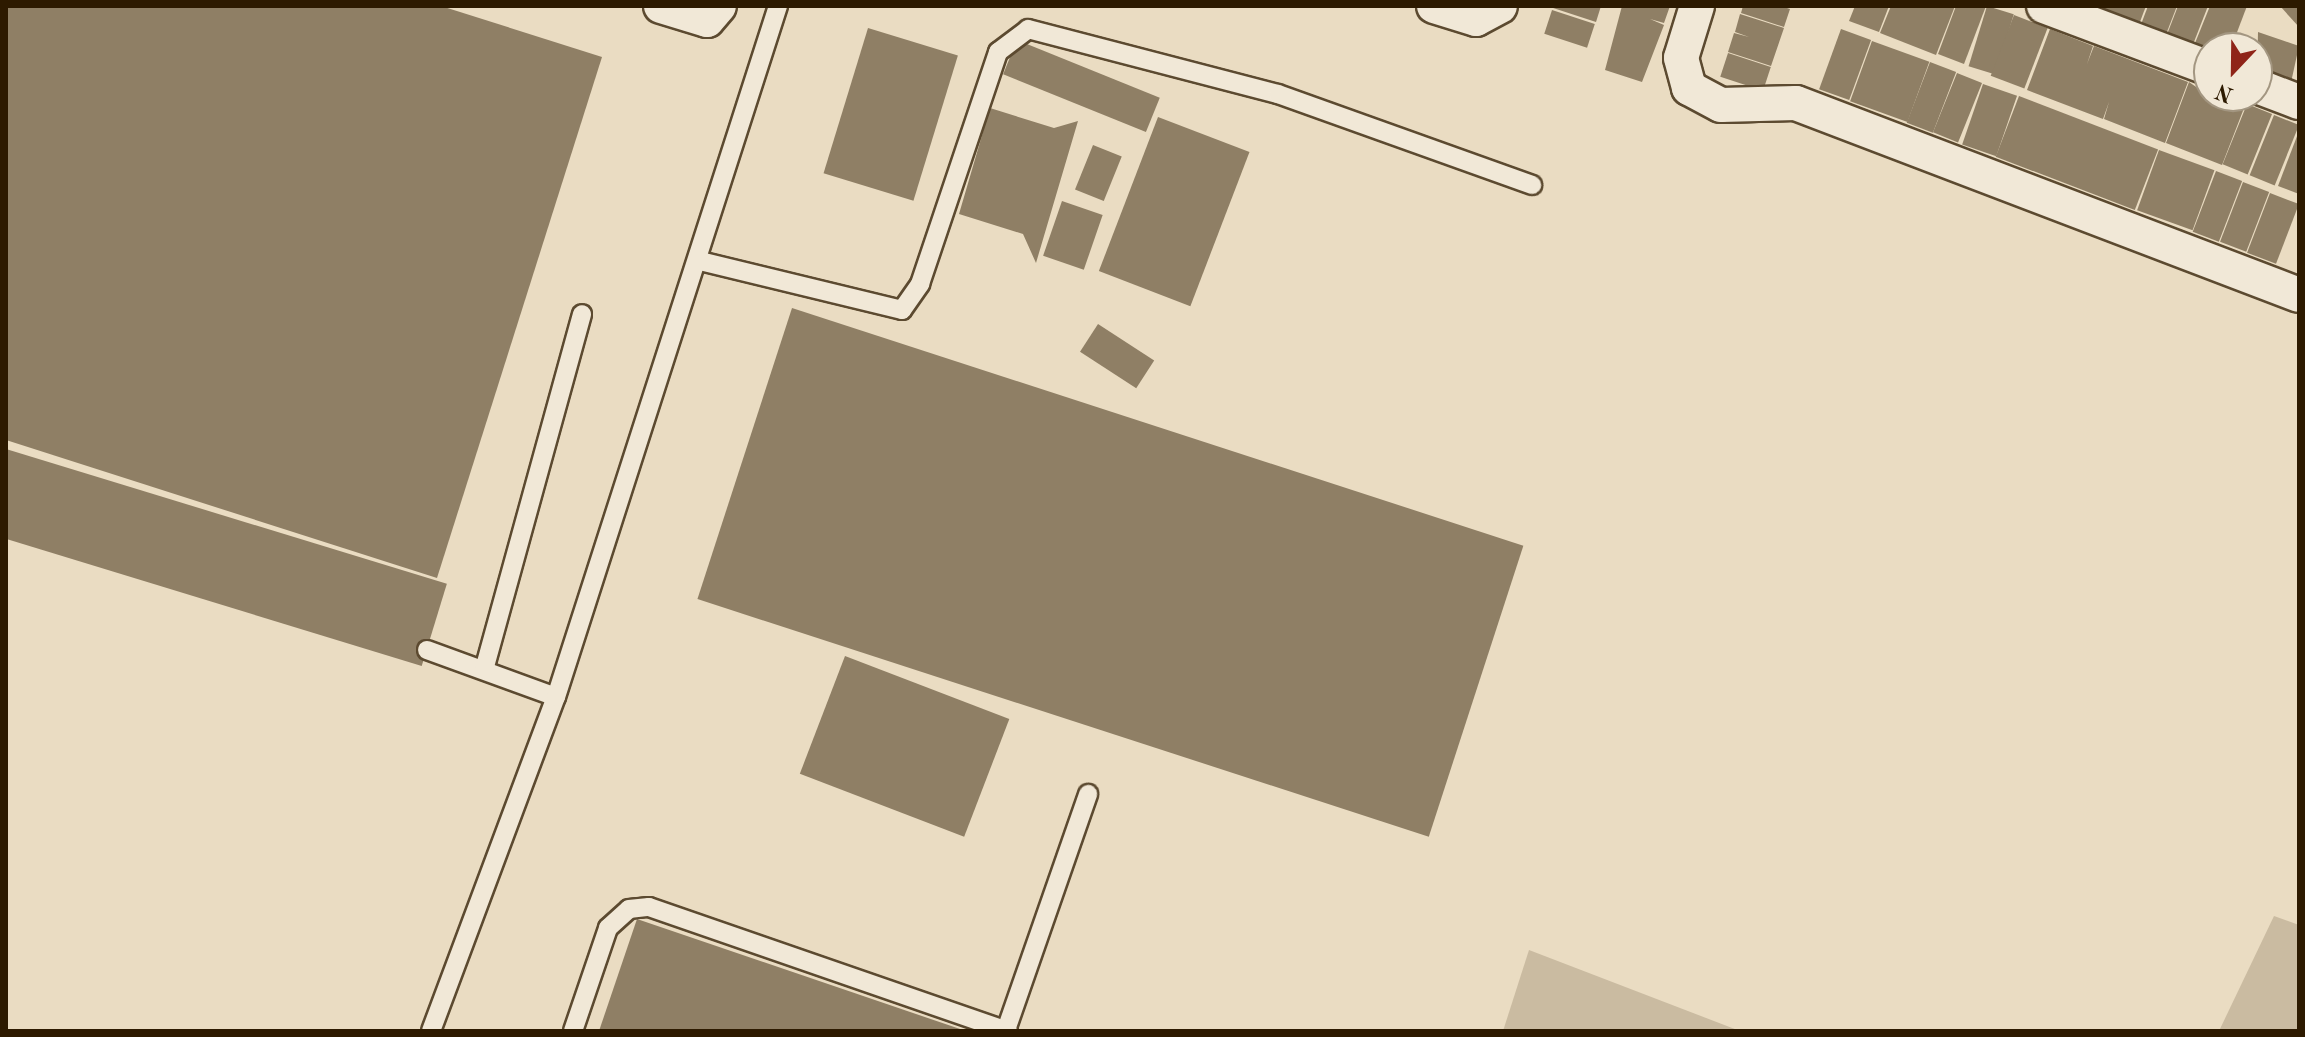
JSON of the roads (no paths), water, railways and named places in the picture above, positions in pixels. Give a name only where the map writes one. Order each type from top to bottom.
[{"type":"street","points":[[661,6],[707,20],[718,10]]},
{"type":"street","points":[[1434,6],[1476,19],[1500,6]]},
{"type":"street","points":[[1697,6],[1681,58],[1689,88],[1721,105],[1796,103],[2297,288]]},
{"type":"street","points":[[2044,6],[2193,62]]},
{"type":"street","points":[[2273,92],[2299,102]]},
{"type":"lane","points":[[431,1031],[556,697],[700,261],[778,6]]},
{"type":"lane","points":[[700,261],[902,310],[920,284],[998,52],[1028,29],[1278,94],[1532,185]]},
{"type":"lane","points":[[484,670],[582,314]]},
{"type":"lane","points":[[427,650],[556,697]]},
{"type":"lane","points":[[573,1031],[608,928],[629,909],[649,907],[1007,1031],[1088,794]]}]
